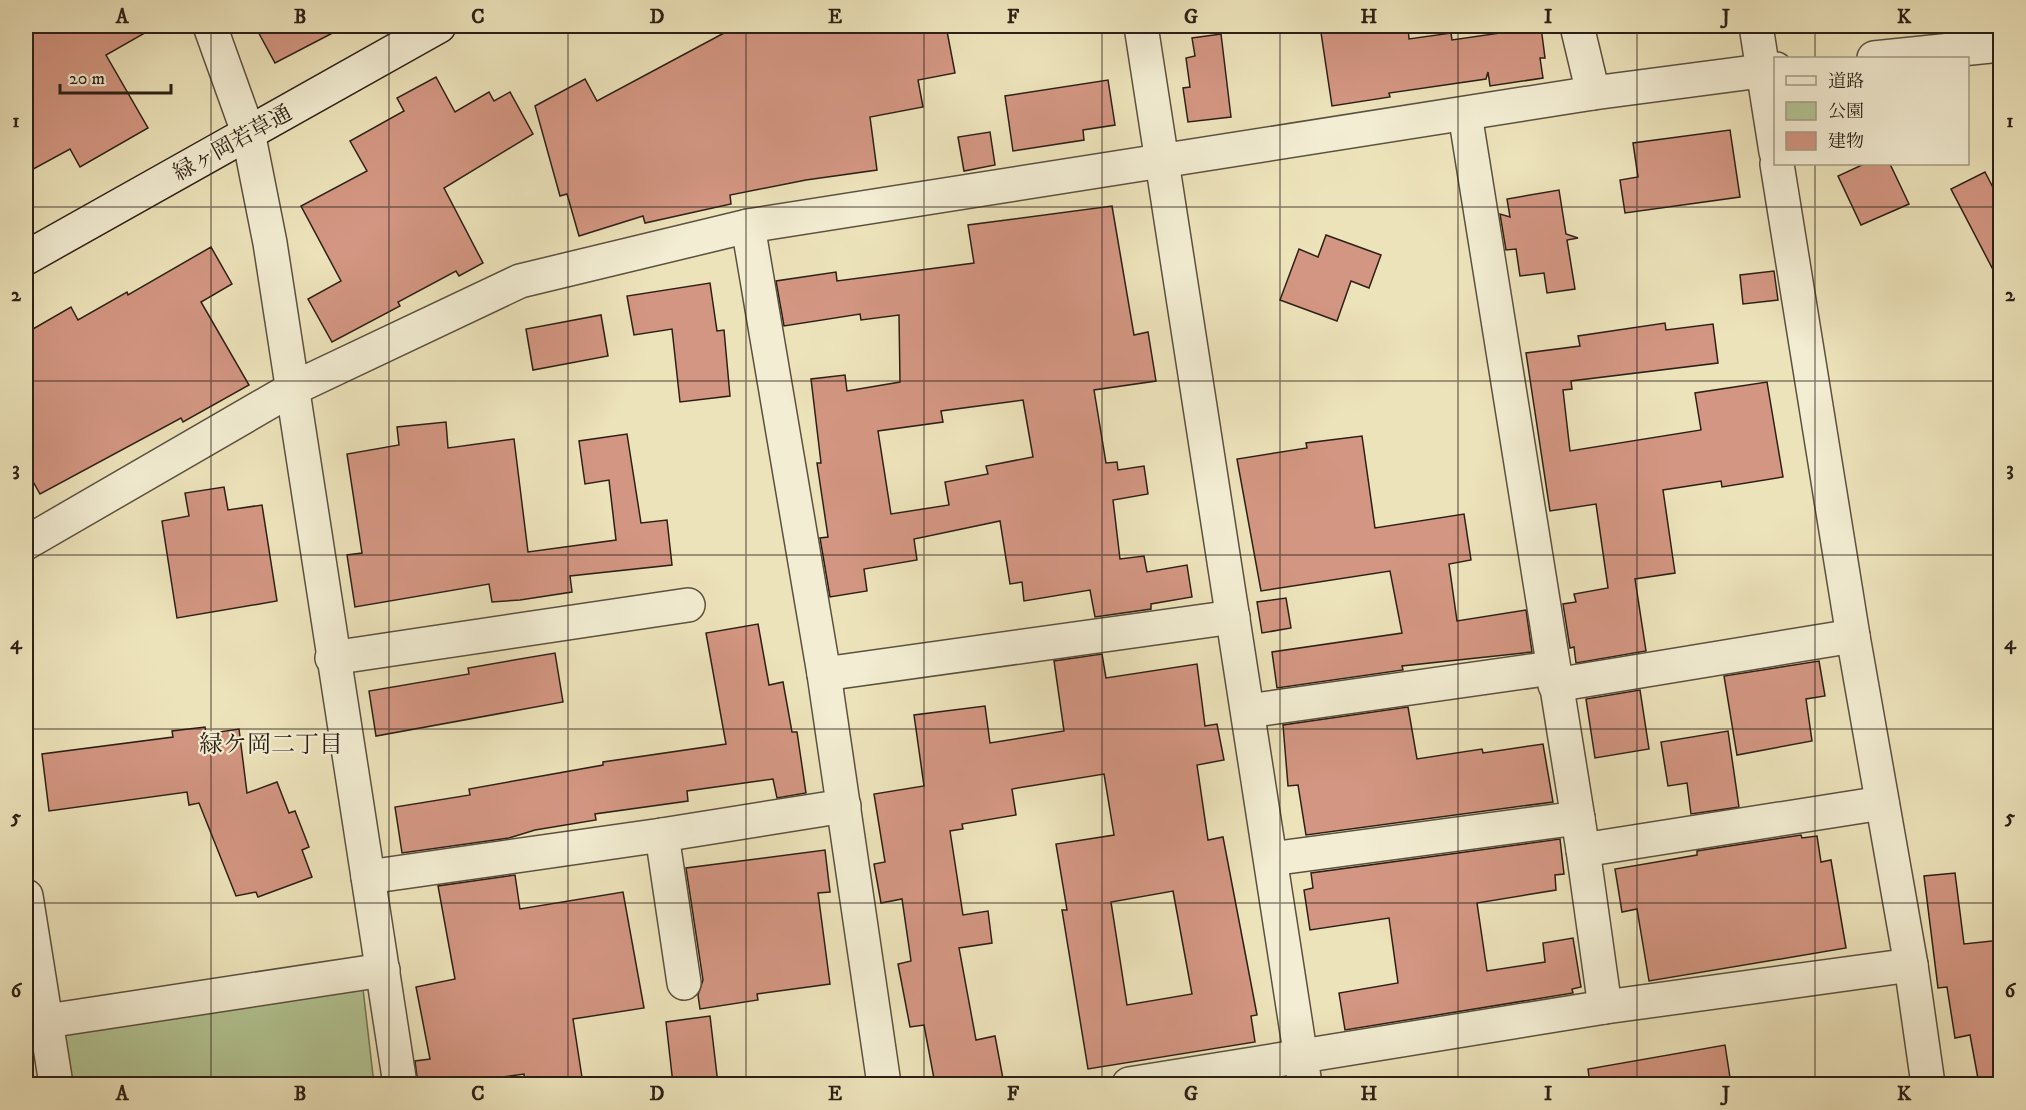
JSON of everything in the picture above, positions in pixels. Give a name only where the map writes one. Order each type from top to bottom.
[{"type":"street","points":[[210,26],[248,132],[270,243],[332,658],[400,1084]]},
{"type":"street","name":"緑ヶ岡若草通","points":[[26,258],[439,26]]},
{"type":"street","points":[[1141,26],[1303,1071]]},
{"type":"street","points":[[1577,26],[1593,93]]},
{"type":"street","points":[[1756,26],[1769,70],[1774,129]]},
{"type":"street","points":[[1884,57],[2001,45]]},
{"type":"street","points":[[26,543],[292,389],[520,281],[747,225],[1593,93],[1769,70]]},
{"type":"street","points":[[1465,114],[1553,677],[1578,818],[1605,1007]]},
{"type":"street","points":[[1777,165],[1852,636],[1911,965],[1929,1084]]},
{"type":"street","points":[[747,225],[824,674],[884,1084]]},
{"type":"street","points":[[332,658],[688,605]]},
{"type":"street","points":[[824,674],[1233,617]]},
{"type":"street","points":[[1248,711],[1553,677],[1852,636]]},
{"type":"street","points":[[1583,850],[1882,802]]},
{"type":"street","points":[[368,876],[662,835],[844,806]]},
{"type":"street","points":[[1271,859],[1578,818]]},
{"type":"street","points":[[662,835],[684,983]]},
{"type":"street","points":[[26,896],[56,1084]]},
{"type":"street","points":[[1129,1084],[1303,1071],[1605,1007],[1911,965]]},
{"type":"street","points":[[47,1021],[383,970]]},
{"type":"green space","points":[[363,989],[374,1084],[68,1084],[61,1034]]},
{"type":"building","points":[[26,26],[157,26],[106,55],[148,128],[80,167],[70,149],[26,173]]},
{"type":"building","points":[[255,26],[346,26],[275,63]]},
{"type":"building","points":[[722,26],[946,26],[955,73],[918,80],[923,107],[870,117],[877,170],[806,180],[730,195],[731,204],[645,223],[643,216],[579,236],[567,194],[560,196],[535,106],[585,79],[597,101],[724,33]]},
{"type":"building","points":[[1320,26],[1408,26],[1409,39],[1451,33],[1452,40],[1541,27],[1545,58],[1540,58],[1543,78],[1490,86],[1488,72],[1486,79],[1389,93],[1390,97],[1332,106]]},
{"type":"building","points":[[1221,34],[1231,117],[1188,122],[1183,88],[1190,87],[1186,58],[1195,56],[1192,38]]},
{"type":"building","points":[[436,77],[455,112],[489,92],[494,101],[510,92],[533,134],[444,188],[483,263],[459,276],[456,271],[398,302],[400,306],[332,342],[308,299],[341,281],[301,206],[367,171],[350,141],[404,111],[397,98]]},
{"type":"building","points":[[1108,80],[1115,125],[1083,130],[1084,140],[1013,151],[1005,96]]},
{"type":"building","points":[[1730,130],[1740,197],[1625,213],[1620,180],[1638,177],[1633,143]]},
{"type":"building","points":[[990,132],[995,165],[964,171],[958,137]]},
{"type":"building","points":[[1862,165],[1890,165],[1909,204],[1861,225],[1838,176]]},
{"type":"building","points":[[1985,172],[2001,203],[2001,285],[1951,189]]},
{"type":"building","points":[[1559,190],[1566,234],[1578,238],[1567,240],[1575,289],[1547,293],[1544,273],[1520,276],[1516,249],[1506,250],[1500,214],[1510,217],[1507,199]]},
{"type":"building","points":[[1112,206],[1134,335],[1148,332],[1156,381],[1094,390],[1106,463],[1117,462],[1118,470],[1144,466],[1148,494],[1113,500],[1120,559],[1144,556],[1147,572],[1187,565],[1192,597],[1151,604],[1151,609],[1095,617],[1090,590],[1024,601],[1022,582],[1010,584],[1000,521],[914,539],[917,560],[864,569],[867,591],[830,597],[820,538],[828,537],[817,463],[821,463],[811,379],[845,375],[847,391],[900,382],[899,315],[861,320],[860,314],[784,326],[776,281],[836,272],[837,281],[974,263],[968,225]],"holes":[[[1023,400],[1033,457],[986,466],[988,474],[945,482],[949,505],[891,514],[878,431],[943,422],[941,411]]]},
{"type":"building","points":[[1326,235],[1381,255],[1369,288],[1351,281],[1337,321],[1280,300],[1299,249],[1318,257]]},
{"type":"building","points":[[211,247],[232,284],[201,302],[249,385],[183,422],[181,418],[40,494],[26,469],[26,333],[71,307],[78,320],[127,292],[128,295]]},
{"type":"building","points":[[1774,271],[1778,300],[1743,304],[1740,275]]},
{"type":"building","points":[[710,283],[717,331],[724,330],[730,396],[680,402],[672,329],[634,335],[627,296]]},
{"type":"building","points":[[601,315],[608,356],[533,370],[526,329]]},
{"type":"building","points":[[1665,323],[1666,330],[1713,324],[1718,363],[1571,381],[1572,389],[1563,390],[1570,451],[1701,430],[1695,393],[1767,382],[1783,477],[1722,487],[1721,481],[1663,490],[1675,573],[1635,579],[1646,651],[1576,663],[1574,647],[1570,648],[1563,604],[1576,602],[1574,594],[1608,588],[1596,504],[1550,511],[1526,353],[1580,346],[1578,336]]},
{"type":"building","points":[[446,422],[448,448],[514,439],[528,552],[616,540],[609,480],[585,484],[579,441],[627,434],[641,523],[667,520],[672,565],[570,576],[572,592],[520,600],[492,602],[489,584],[355,607],[347,555],[362,553],[347,454],[399,445],[397,427]]},
{"type":"building","points":[[1362,436],[1375,528],[1464,514],[1471,560],[1449,564],[1457,621],[1526,610],[1532,652],[1402,666],[1403,670],[1277,688],[1272,652],[1402,633],[1390,571],[1261,591],[1237,459],[1307,448],[1306,443]]},
{"type":"building","points":[[224,487],[228,510],[262,505],[277,601],[177,618],[162,521],[189,516],[185,493]]},
{"type":"building","points":[[1286,598],[1291,628],[1262,633],[1257,602]]},
{"type":"building","points":[[758,624],[769,685],[783,682],[792,732],[797,732],[806,793],[777,798],[773,779],[687,791],[688,801],[595,814],[596,820],[535,830],[509,838],[402,853],[395,807],[470,795],[469,789],[603,765],[603,762],[726,744],[706,633]]},
{"type":"building","points":[[555,653],[563,702],[376,736],[369,691],[469,674],[468,668]]},
{"type":"building","points":[[1102,654],[1106,678],[1197,664],[1205,726],[1217,724],[1224,760],[1197,765],[1208,840],[1223,837],[1257,1015],[1251,1016],[1255,1042],[1088,1069],[1062,910],[1067,910],[1056,844],[1114,835],[1104,774],[1012,789],[1016,815],[962,824],[963,829],[950,831],[963,915],[988,911],[992,943],[959,948],[976,1040],[995,1036],[1004,1084],[935,1084],[924,1025],[910,1027],[898,964],[911,961],[902,899],[881,903],[874,864],[885,862],[874,794],[924,786],[914,715],[985,706],[990,743],[1064,731],[1054,661]],"holes":[[[1173,891],[1192,994],[1127,1005],[1111,902]]]},
{"type":"building","points":[[1819,661],[1825,696],[1806,699],[1812,741],[1737,755],[1724,676]]},
{"type":"building","points":[[1640,690],[1649,749],[1595,758],[1586,699]]},
{"type":"building","points":[[1408,707],[1417,759],[1482,749],[1483,753],[1543,744],[1553,802],[1306,835],[1298,785],[1288,786],[1283,725]]},
{"type":"building","points":[[205,727],[206,734],[239,729],[247,793],[277,782],[289,813],[295,811],[309,847],[302,850],[312,877],[258,897],[256,892],[236,896],[199,803],[189,805],[187,792],[49,811],[42,754],[173,737],[172,731]]},
{"type":"building","points":[[1728,731],[1739,807],[1691,814],[1687,783],[1668,786],[1661,742]]},
{"type":"building","points":[[1801,835],[1802,838],[1817,836],[1821,862],[1831,860],[1846,948],[1649,981],[1637,909],[1622,912],[1615,869],[1697,855],[1697,851]]},
{"type":"building","points":[[1560,839],[1564,874],[1555,875],[1556,890],[1477,903],[1487,971],[1545,962],[1543,943],[1573,938],[1581,987],[1572,989],[1573,993],[1345,1030],[1339,993],[1398,983],[1389,918],[1310,930],[1304,890],[1313,888],[1311,873]]},
{"type":"building","points":[[825,850],[830,892],[818,893],[830,984],[757,994],[758,1000],[700,1009],[698,995],[703,980],[686,868]]},
{"type":"building","points":[[1955,873],[1964,944],[2001,940],[2001,1084],[1979,1084],[1970,1035],[1955,1038],[1947,987],[1938,988],[1924,876]]},
{"type":"building","points":[[515,875],[520,909],[623,892],[644,1008],[573,1019],[583,1084],[525,1084],[524,1074],[451,1084],[418,1084],[415,1061],[430,1059],[416,987],[455,979],[438,886]]},
{"type":"building","points":[[710,1016],[718,1084],[673,1084],[666,1022]]},
{"type":"building","points":[[1725,1045],[1731,1084],[1590,1084],[1588,1069]]},
{"type":"district","name":"緑ケ岡二丁目","points":[[271,744]]}]
